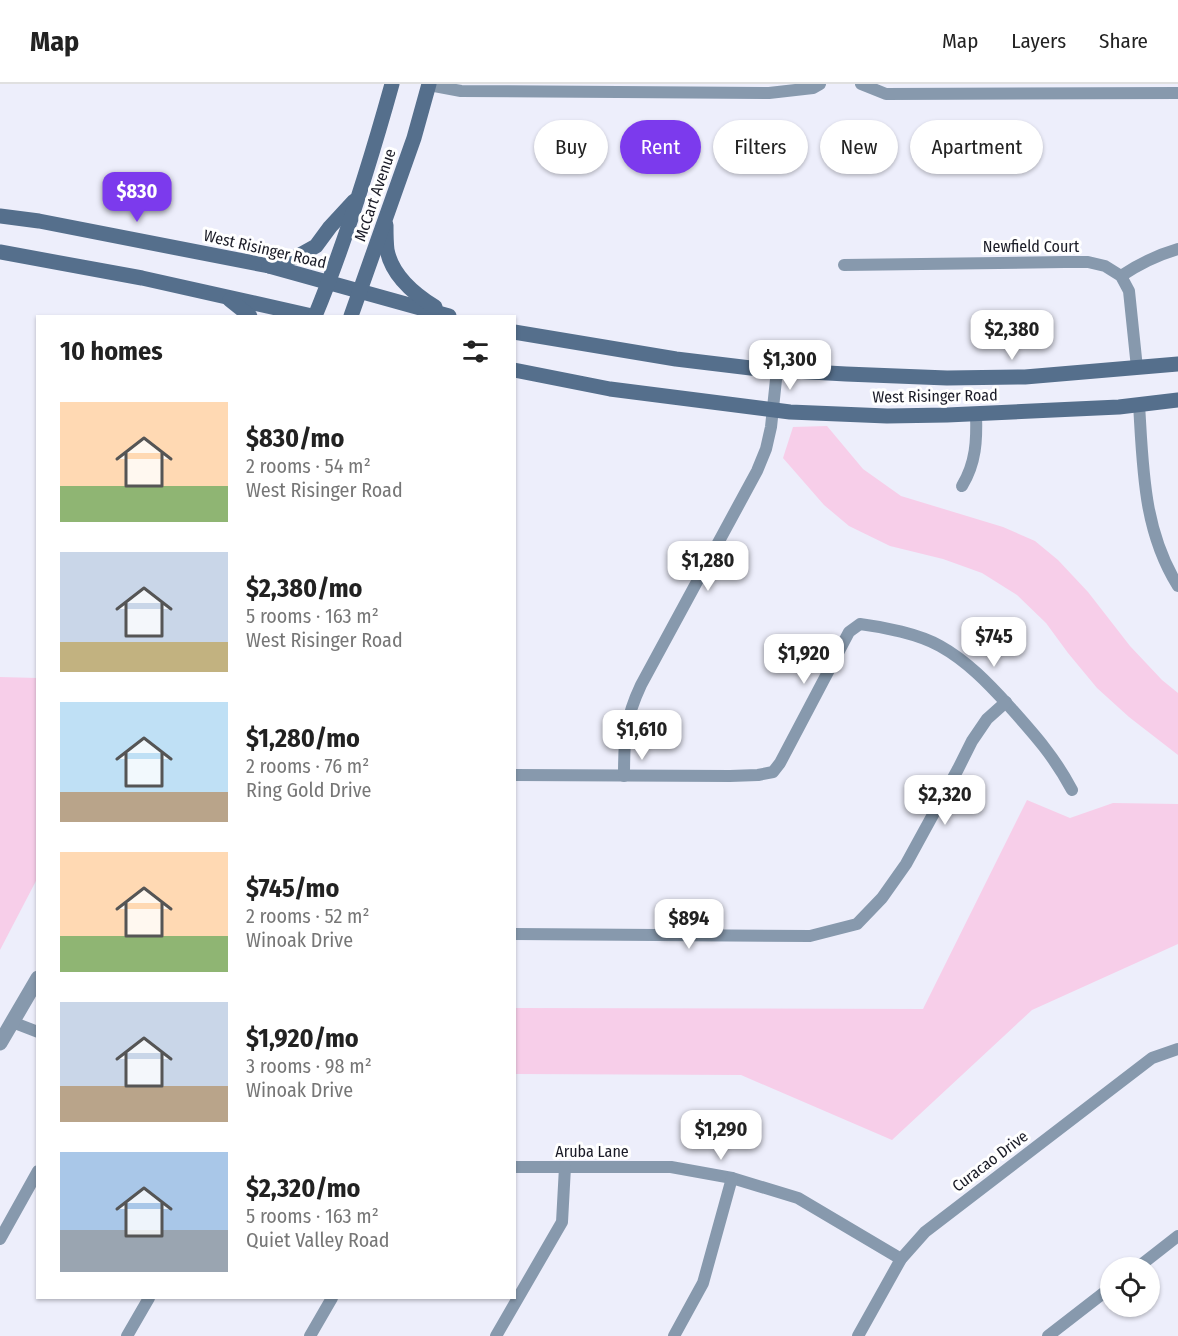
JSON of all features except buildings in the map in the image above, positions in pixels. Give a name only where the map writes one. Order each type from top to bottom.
[{"type":"main road","name":"McCart Avenue","points":[[313,315],[329,282],[360,194],[392,84]]},
{"type":"main road","name":"McCart Avenue","points":[[351,315],[414,138],[429,84]]},
{"type":"main road","points":[[269,266],[298,256],[316,246],[360,194]]},
{"type":"main road","name":"West Risinger Road","points":[[0,216],[39,221],[269,266],[446,315]]},
{"type":"main road","points":[[385,219],[387,251],[392,265],[416,295],[448,315]]},
{"type":"main road","points":[[0,252],[142,278],[308,315]]},
{"type":"main road","points":[[228,298],[249,315]]},
{"type":"main road","name":"West Risinger Road","points":[[516,332],[676,359],[777,370],[947,378],[1025,377],[1178,364]]},
{"type":"main road","name":"West Risinger Road","points":[[516,370],[610,389],[790,412],[887,416],[976,414],[1119,406],[1178,400]]},
{"type":"street","points":[[429,84],[461,91],[718,89],[769,93],[813,88],[820,84]]},
{"type":"street","points":[[861,84],[886,94],[1178,93]]},
{"type":"street","points":[[1137,368],[1129,291],[1121,276],[1158,255],[1178,249]]},
{"type":"street","name":"Newfield Court","points":[[844,265],[1088,262],[1105,266],[1121,276]]},
{"type":"street","points":[[624,776],[626,724],[632,704],[757,471],[766,449],[777,370]]},
{"type":"street","points":[[1139,404],[1144,490],[1155,537],[1168,570],[1178,586]]},
{"type":"street","points":[[962,486],[974,458],[977,438],[976,414]]},
{"type":"street","points":[[516,775],[730,776],[773,772],[780,763],[849,632],[860,624],[911,635],[938,644],[960,658],[1006,702],[1053,757],[1072,790]]},
{"type":"street","points":[[516,934],[810,936],[857,924],[882,898],[906,864],[972,741],[987,719],[1006,702]]},
{"type":"street","points":[[0,1043],[36,981]]},
{"type":"street","points":[[12,1022],[36,1031]]},
{"type":"street","name":"Curacao Drive","points":[[858,1336],[901,1259],[925,1233],[1152,1058],[1178,1049]]},
{"type":"street","name":"Aruba Lane","points":[[516,1167],[671,1167],[732,1178],[798,1198],[901,1259]]},
{"type":"street","points":[[496,1336],[562,1222],[565,1167]]},
{"type":"street","points":[[0,1239],[36,1176]]},
{"type":"street","points":[[674,1336],[703,1283],[732,1178]]},
{"type":"street","points":[[1151,1257],[1178,1236]]},
{"type":"street","points":[[1048,1336],[1100,1296]]},
{"type":"street","points":[[127,1336],[148,1299]]},
{"type":"street","points":[[310,1336],[331,1299]]},
{"type":"shaded area","points":[[827,426],[863,469],[901,496],[1003,527],[1035,541],[1058,560],[1088,592],[1130,646],[1162,680],[1178,693],[1178,755],[1129,717],[1097,688],[1046,623],[1017,595],[982,573],[943,559],[890,546],[849,526],[824,505],[783,458],[793,427]]},
{"type":"shaded area","points":[[0,677],[36,678],[36,881],[0,950]]},
{"type":"shaded area","points":[[1027,800],[1070,818],[1113,803],[1178,804],[1178,944],[1032,1010],[892,1140],[741,1075],[516,1074],[516,1008],[923,1009]]}]
